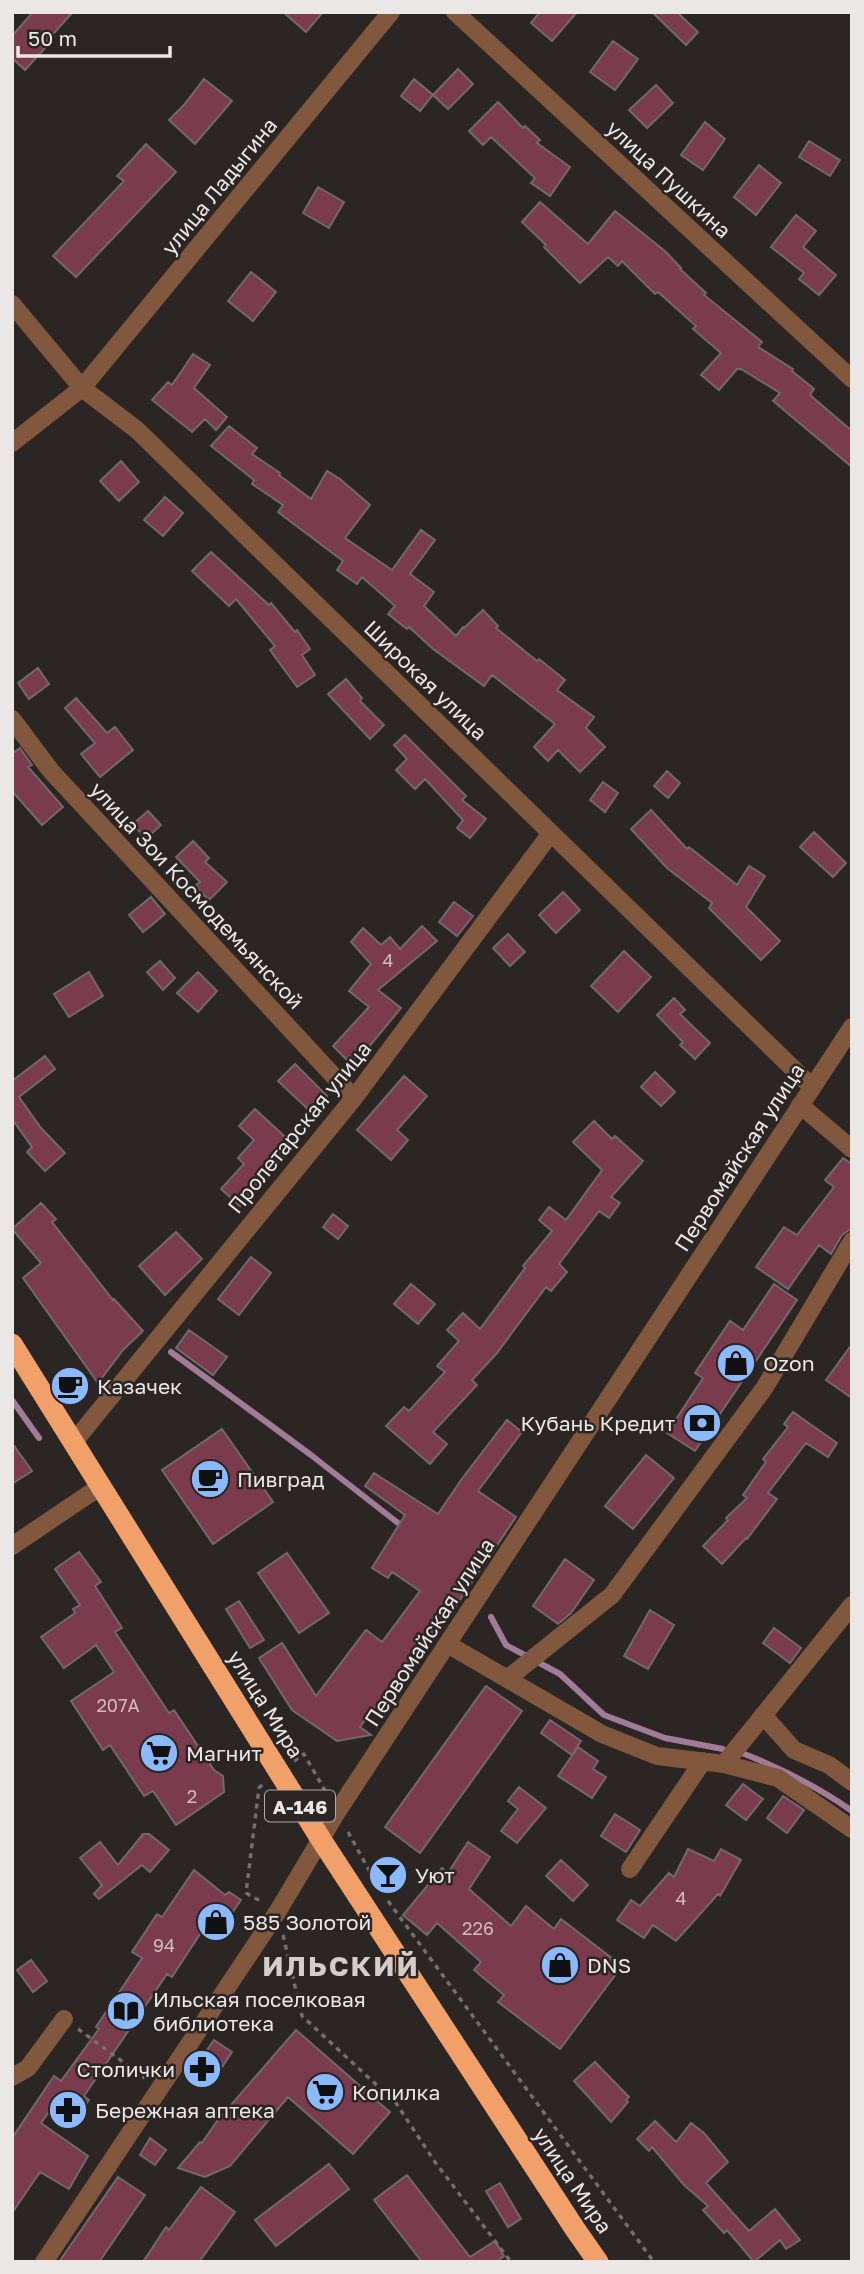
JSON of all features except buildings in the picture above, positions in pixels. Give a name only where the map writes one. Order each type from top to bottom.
[{"type":"highway","name":"улица Мира","points":[[12,1344],[322,1841],[598,2262]]},
{"type":"street","name":"улица Ладыгина","points":[[12,443],[82,388],[391,12]]},
{"type":"street","name":"улица Пушкина","points":[[455,12],[852,379]]},
{"type":"street","name":"Широкая улица","points":[[12,304],[82,388],[136,430],[811,1087]]},
{"type":"street","name":"улица Зои Космодемьянской","points":[[12,719],[51,771],[354,1098]]},
{"type":"street","name":"Пролетарская улица","points":[[73,1443],[354,1098],[551,833]]},
{"type":"street","name":"Первомайская улица","points":[[44,2262],[278,1911],[337,1812],[852,1027]]},
{"type":"street","points":[[800,1105],[852,1149]]},
{"type":"street","points":[[507,1679],[612,1595],[765,1387],[852,1241]]},
{"type":"street","points":[[12,1546],[101,1486]]},
{"type":"street","points":[[724,1764],[852,1605]]},
{"type":"street","points":[[449,1645],[602,1734],[657,1756],[724,1764],[778,1778],[852,1829]]},
{"type":"street","points":[[763,1716],[794,1751],[829,1765],[852,1782]]},
{"type":"street","points":[[630,1869],[703,1761]]},
{"type":"street","points":[[12,2077],[28,2068],[64,2019]]},
{"type":"path","points":[[64,2019],[158,2088]]},
{"type":"waterway","points":[[171,1352],[398,1523]]},
{"type":"waterway","points":[[12,1400],[39,1438]]},
{"type":"waterway","points":[[491,1617],[506,1645],[560,1674],[604,1715],[665,1738],[723,1749]]},
{"type":"waterway","points":[[742,1753],[798,1779],[852,1811]]},
{"type":"place","name":"Ozon","points":[[736,1363]]},
{"type":"place","name":"Казачек","points":[[70,1386]]},
{"type":"place","name":"Кубань Кредит","points":[[702,1423]]},
{"type":"place","name":"Пивград","points":[[210,1479]]},
{"type":"place","name":"Магнит","points":[[159,1753]]},
{"type":"place","name":"Уют","points":[[388,1875]]},
{"type":"place","name":"585 Золотой","points":[[216,1922]]},
{"type":"place","name":"DNS","points":[[560,1965]]},
{"type":"place","name":"Ильская поселковая библиотека","points":[[126,2011]]},
{"type":"place","name":"Столички","points":[[202,2069]]},
{"type":"place","name":"Копилка","points":[[325,2092]]},
{"type":"place","name":"Бережная аптека","points":[[68,2110]]},
{"type":"district","name":"ИЛЬСКИЙ","points":[[341,1965]]}]
